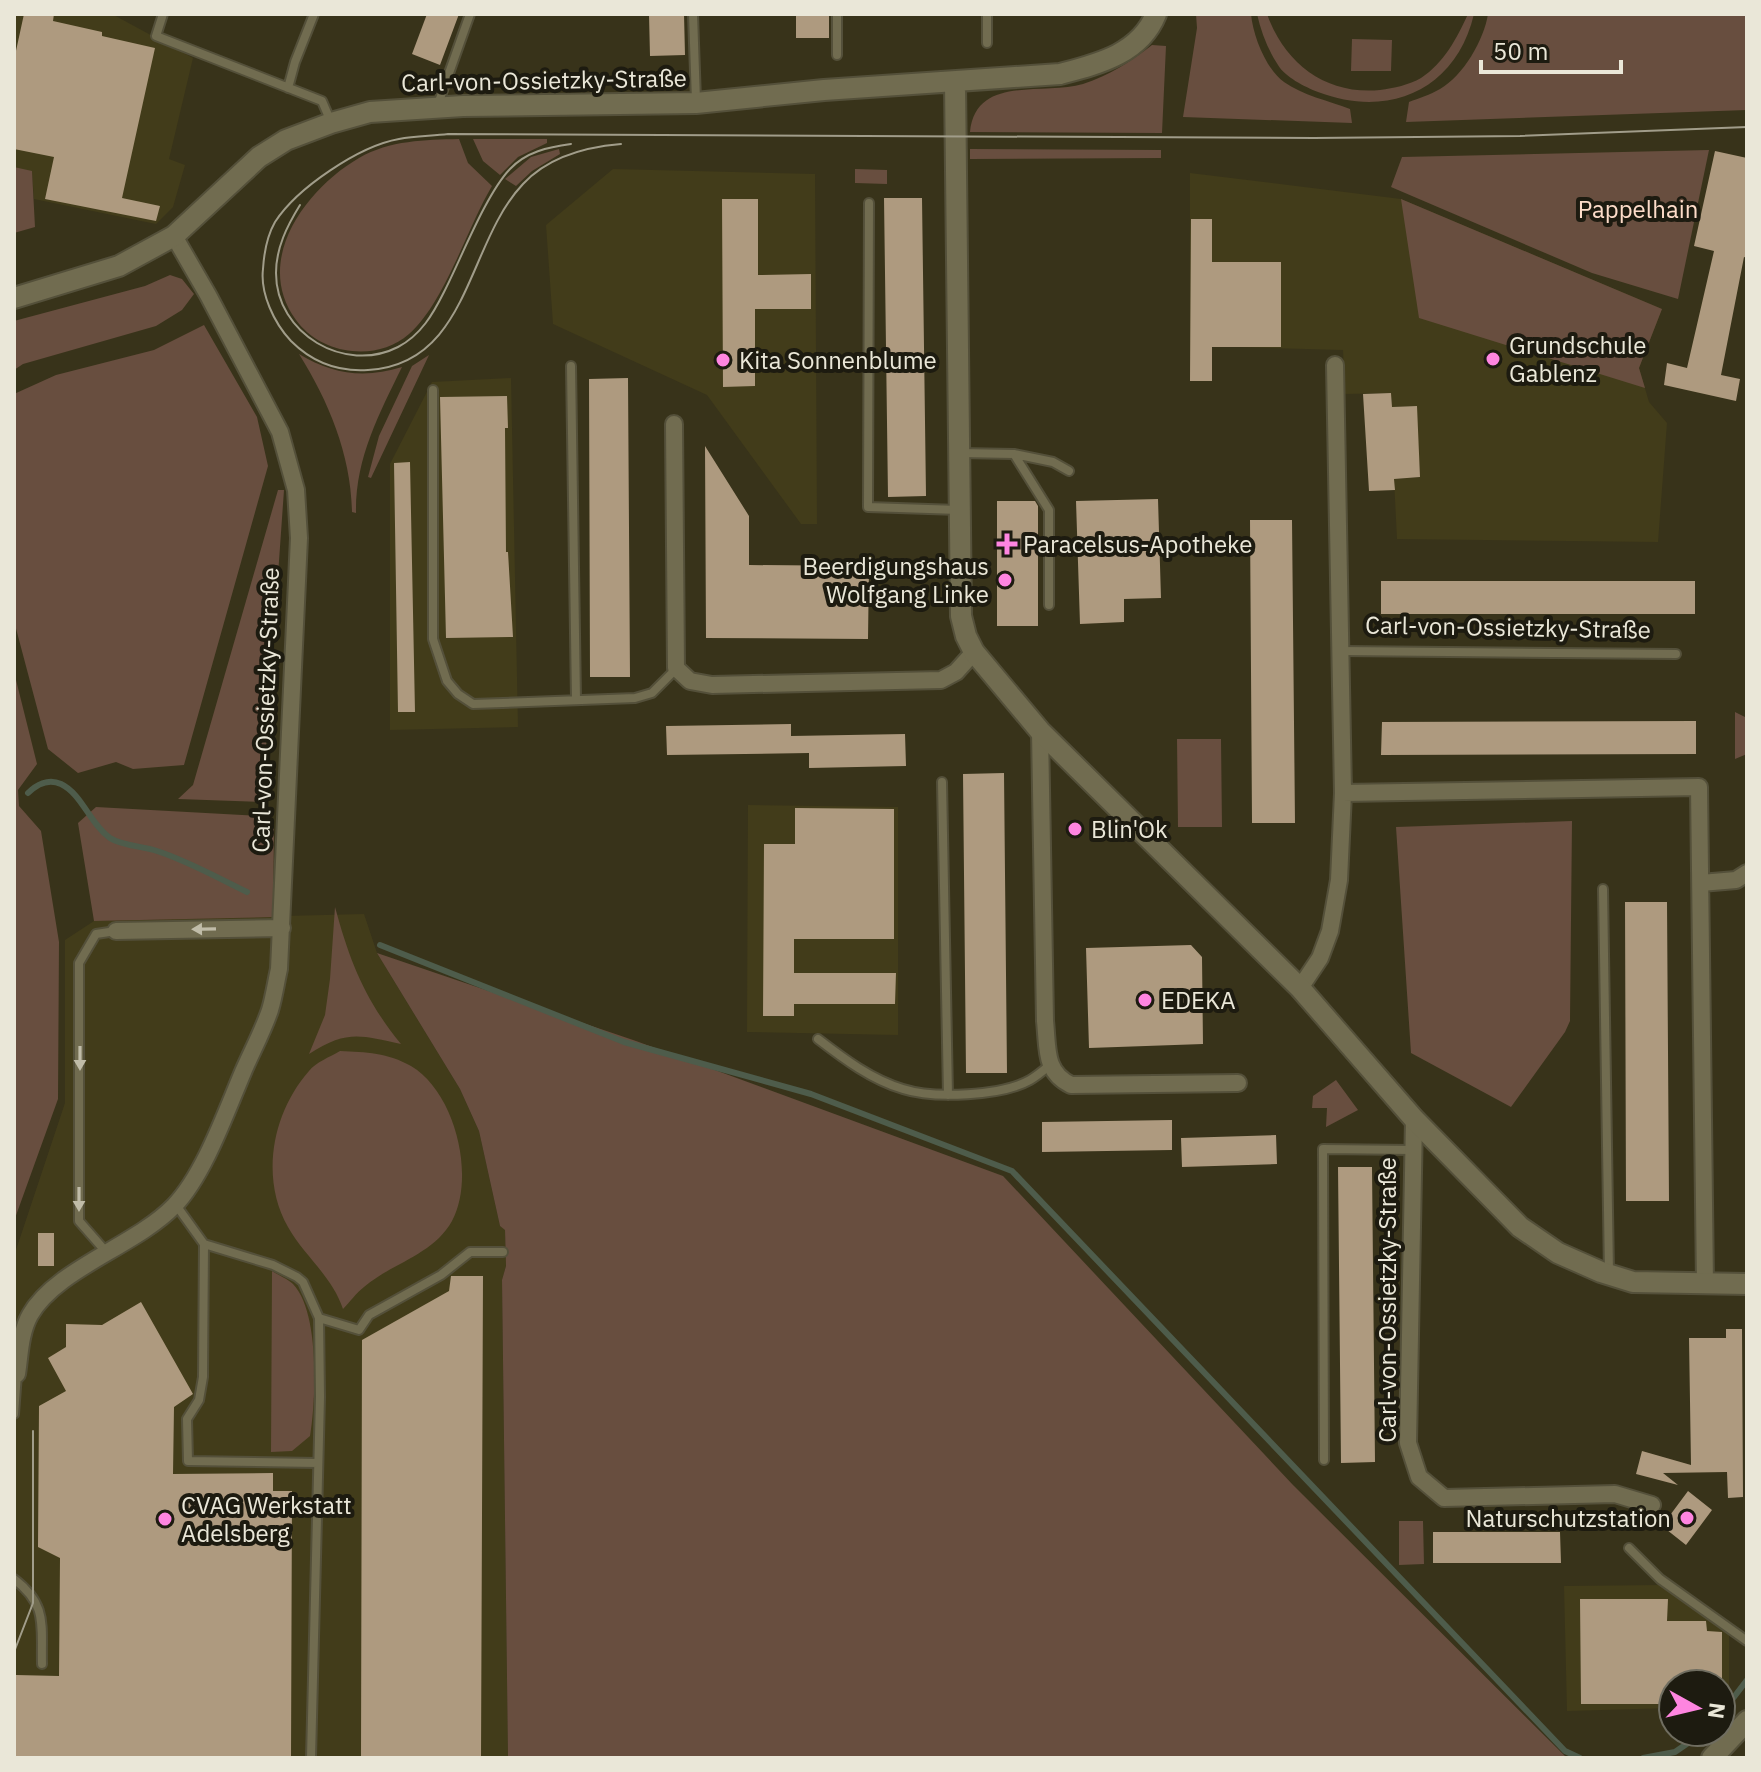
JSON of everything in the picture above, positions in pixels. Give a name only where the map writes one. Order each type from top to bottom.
[{"type":"street","name":"Carl-von-Ossietzky-Straße","points":[[14,298],[119,266],[174,236],[259,157],[286,140],[370,112],[696,103],[824,90],[1060,74],[1089,67],[1131,48],[1151,26],[1156,14]]},
{"type":"street","name":"Carl-von-Ossietzky-Straße","points":[[955,82],[961,616],[974,652],[1040,731],[1300,988],[1414,1119],[1520,1227],[1558,1253],[1633,1282],[1747,1284]]},
{"type":"street","name":"Carl-von-Ossietzky-Straße","points":[[17,1374],[22,1335],[30,1315],[68,1278],[161,1218],[188,1189],[220,1127],[270,1010],[279,969],[299,538],[296,490],[280,432],[174,236]]},
{"type":"street","name":"Carl-von-Ossietzky-Straße","points":[[1300,988],[1320,958],[1330,931],[1339,880],[1343,793],[1335,365]]},
{"type":"street","points":[[674,424],[676,668],[690,681],[712,685],[941,680],[956,672],[974,652]]},
{"type":"street","points":[[1040,731],[1045,1021],[1050,1065],[1058,1078],[1071,1085],[1238,1083]]},
{"type":"street","points":[[1343,793],[1699,787],[1705,1285]]},
{"type":"street","points":[[1701,883],[1736,880],[1747,873]]},
{"type":"street","points":[[116,931],[282,928]]},
{"type":"street","name":"Carl-von-Ossietzky-Straße","points":[[1414,1119],[1408,1443],[1419,1477],[1444,1498],[1615,1494],[1652,1505]]},
{"type":"street","points":[[1712,1758],[1747,1721]]},
{"type":"lane","points":[[163,14],[156,36],[322,101],[331,123]]},
{"type":"lane","points":[[288,88],[314,14]]},
{"type":"lane","points":[[437,108],[470,14]]},
{"type":"lane","points":[[693,14],[696,103]]},
{"type":"lane","points":[[837,14],[837,55]]},
{"type":"lane","points":[[987,14],[987,43]]},
{"type":"lane","points":[[869,203],[868,507],[960,510]]},
{"type":"lane","points":[[571,366],[576,700]]},
{"type":"lane","points":[[433,390],[433,639],[447,681],[458,694],[473,704],[635,698],[652,693],[676,668]]},
{"type":"lane","points":[[959,453],[1014,454],[1053,462],[1069,471]]},
{"type":"lane","points":[[1014,454],[1049,510],[1049,605]]},
{"type":"lane","name":"Carl-von-Ossietzky-Straße","points":[[1340,651],[1676,654]]},
{"type":"lane","points":[[942,782],[948,1095]]},
{"type":"lane","points":[[1603,889],[1609,1275]]},
{"type":"lane","points":[[107,1254],[79,1221],[79,963],[96,934],[116,931]]},
{"type":"lane","points":[[818,1039],[864,1072],[903,1089],[937,1096],[984,1093],[1028,1081],[1050,1065]]},
{"type":"lane","points":[[1324,1460],[1323,1149],[1413,1150]]},
{"type":"lane","points":[[175,1205],[204,1244],[273,1265],[297,1277],[303,1282],[319,1318],[321,1383],[311,1758]]},
{"type":"lane","points":[[204,1244],[203,1377],[199,1400],[187,1419],[188,1461],[318,1463]]},
{"type":"lane","points":[[319,1318],[359,1330],[369,1315],[441,1275],[470,1252],[503,1252]]},
{"type":"lane","points":[[14,1414],[17,1374]]},
{"type":"lane","points":[[1629,1548],[1660,1579],[1747,1641]]},
{"type":"lane","points":[[14,1579],[33,1594],[41,1617],[42,1664]]},
{"type":"shaded area","points":[[14,14],[112,14],[193,58],[169,159],[185,165],[173,207],[156,224],[34,199],[32,172],[14,167]]},
{"type":"shaded area","name":"Kita Sonnenblume","points":[[613,169],[815,174],[817,524],[801,524],[707,395],[553,324],[546,225]]},
{"type":"shaded area","name":"Grundschule Gablenz","points":[[1190,173],[1401,199],[1662,309],[1639,368],[1649,402],[1667,423],[1658,542],[1397,539],[1394,479],[1420,477],[1416,406],[1392,407],[1391,393],[1345,394],[1343,350],[1239,347],[1240,313],[1212,312],[1212,381],[1190,381]]},
{"type":"shaded area","points":[[511,378],[518,727],[390,730],[390,464],[432,382]]},
{"type":"shaded area","points":[[748,805],[898,807],[898,1035],[747,1032]]},
{"type":"shaded area","points":[[364,914],[377,953],[460,1089],[479,1131],[500,1226],[505,1229],[506,1266],[502,1280],[508,1758],[14,1758],[14,1256],[65,1103],[65,940],[94,921]]},
{"type":"shaded area","points":[[1663,1585],[1729,1631],[1729,1668],[1657,1668],[1657,1708],[1567,1711],[1564,1586]]},
{"type":"green space","points":[[1196,14],[1251,14],[1254,32],[1277,76],[1299,91],[1350,109],[1352,123],[1183,117],[1197,28]]},
{"type":"green space","points":[[1257,14],[1267,14],[1285,48],[1310,73],[1342,87],[1380,90],[1406,84],[1429,72],[1454,41],[1468,14],[1474,14],[1465,40],[1452,62],[1435,79],[1416,92],[1370,102],[1344,100],[1318,92],[1290,77],[1271,53]]},
{"type":"green space","points":[[1488,14],[1747,14],[1747,110],[1406,122],[1409,102],[1440,89],[1464,66],[1482,35]]},
{"type":"green space","points":[[1352,39],[1392,40],[1391,71],[1351,71]]},
{"type":"green space","points":[[1152,45],[1166,46],[1162,133],[970,132],[975,114],[985,102],[998,94],[1083,84],[1119,68]]},
{"type":"green space","points":[[459,139],[468,163],[492,186],[444,285],[422,321],[403,339],[375,350],[344,350],[314,337],[296,320],[284,297],[280,274],[283,250],[305,207],[340,171],[371,152],[408,142]]},
{"type":"green space","points":[[473,139],[547,139],[547,143],[518,157],[500,175],[483,161]]},
{"type":"green space","points":[[559,149],[560,154],[532,171],[516,186],[505,179],[531,157]]},
{"type":"green space","points":[[970,149],[1161,150],[1161,158],[970,159]]},
{"type":"green space","name":"Pappelhain","points":[[1709,150],[1678,299],[1592,273],[1391,187],[1402,157]]},
{"type":"green space","points":[[14,167],[32,171],[35,227],[14,233]]},
{"type":"green space","points":[[855,169],[887,170],[887,184],[855,183]]},
{"type":"green space","points":[[1401,199],[1662,309],[1639,368],[1645,388],[1419,318]]},
{"type":"green space","points":[[170,275],[182,279],[194,294],[182,310],[156,326],[23,364],[14,370],[14,321],[145,286]]},
{"type":"green space","points":[[204,325],[257,417],[268,466],[184,765],[133,769],[116,762],[78,773],[48,749],[14,621],[14,394],[56,375],[154,350]]},
{"type":"green space","points":[[299,354],[324,366],[349,372],[375,373],[402,367],[364,455],[356,513],[352,512],[348,470],[329,410]]},
{"type":"green space","points":[[429,355],[371,478],[368,477],[379,436],[412,366]]},
{"type":"green space","points":[[278,490],[284,490],[262,802],[178,799],[193,785]]},
{"type":"green space","points":[[14,672],[37,764],[18,790],[19,806],[41,831],[59,942],[58,1099],[14,1221]]},
{"type":"green space","points":[[1735,712],[1747,718],[1747,754],[1735,759]]},
{"type":"green space","points":[[1177,739],[1221,739],[1222,827],[1178,827]]},
{"type":"green space","points":[[96,807],[259,816],[274,829],[273,917],[94,921],[78,823]]},
{"type":"green space","points":[[1572,821],[1570,1021],[1511,1107],[1411,1053],[1396,827]]},
{"type":"green space","points":[[335,907],[360,980],[401,1044],[374,1038],[344,1038],[309,1054],[325,1015]]},
{"type":"green space","points":[[377,953],[636,1041],[1003,1176],[1293,1485],[1567,1758],[508,1758],[502,1280],[506,1266],[505,1230],[500,1226],[479,1131],[460,1089]]},
{"type":"green space","points":[[340,1051],[394,1058],[426,1078],[450,1115],[457,1136],[462,1181],[459,1202],[444,1233],[364,1287],[343,1309],[332,1286],[288,1227],[274,1188],[273,1167],[279,1126],[296,1088],[319,1062]]},
{"type":"green space","points":[[1336,1080],[1358,1110],[1326,1127],[1327,1108],[1312,1108],[1313,1096]]},
{"type":"green space","points":[[272,1271],[293,1284],[302,1297],[312,1335],[314,1401],[310,1436],[292,1451],[271,1452]]},
{"type":"green space","points":[[1399,1521],[1423,1521],[1424,1564],[1399,1565]]},
{"type":"building","points":[[24,14],[54,14],[53,21],[155,48],[122,198],[160,206],[156,221],[45,199],[54,157],[14,149],[14,60]]},
{"type":"building","points":[[427,14],[459,14],[440,65],[412,54]]},
{"type":"building","points":[[649,14],[684,14],[685,55],[650,56]]},
{"type":"building","points":[[796,14],[829,14],[829,38],[796,38]]},
{"type":"building","points":[[1715,151],[1747,158],[1747,258],[1744,257],[1721,375],[1740,379],[1736,401],[1664,385],[1667,363],[1687,368],[1714,251],[1694,246]]},
{"type":"building","points":[[884,198],[922,198],[926,496],[888,497]]},
{"type":"building","points":[[722,199],[758,199],[758,275],[811,274],[811,309],[755,309],[755,386],[723,387]]},
{"type":"building","points":[[1191,219],[1212,219],[1212,262],[1281,262],[1281,347],[1212,347],[1212,381],[1190,381]]},
{"type":"building","points":[[628,378],[630,677],[590,677],[589,379]]},
{"type":"building","points":[[1391,393],[1392,407],[1417,406],[1420,477],[1394,479],[1395,490],[1369,491],[1363,394]]},
{"type":"building","points":[[507,396],[506,552],[513,637],[446,638],[440,397]]},
{"type":"building","points":[[705,446],[749,516],[749,565],[869,566],[868,639],[706,638]]},
{"type":"building","points":[[410,462],[415,712],[398,712],[394,463]]},
{"type":"building","points":[[1158,499],[1161,598],[1124,599],[1124,622],[1080,624],[1076,501]]},
{"type":"building","points":[[997,501],[1035,501],[1038,506],[1038,626],[997,626]]},
{"type":"building","points":[[1250,520],[1292,520],[1295,823],[1252,823]]},
{"type":"building","points":[[1381,581],[1695,581],[1695,614],[1381,614]]},
{"type":"building","points":[[1696,721],[1696,754],[1381,755],[1382,722]]},
{"type":"building","points":[[791,724],[791,736],[905,734],[906,766],[809,768],[809,753],[667,755],[666,726]]},
{"type":"building","points":[[1004,773],[1007,1073],[966,1073],[963,774]]},
{"type":"building","points":[[795,808],[894,809],[894,939],[794,939],[794,973],[896,973],[895,1004],[794,1004],[794,1016],[763,1016],[764,844],[795,844]]},
{"type":"building","points":[[1625,902],[1667,902],[1669,1201],[1626,1201]]},
{"type":"building","name":"EDEKA","points":[[1191,945],[1202,957],[1203,1044],[1089,1048],[1086,948]]},
{"type":"building","points":[[1172,1120],[1172,1150],[1042,1152],[1042,1122]]},
{"type":"building","points":[[1276,1135],[1277,1164],[1182,1167],[1181,1138]]},
{"type":"building","points":[[1338,1167],[1372,1167],[1375,1462],[1341,1463]]},
{"type":"building","points":[[38,1233],[54,1233],[54,1266],[38,1266]]},
{"type":"building","points":[[451,1276],[483,1276],[481,1758],[361,1758],[362,1340],[449,1291]]},
{"type":"building","name":"CVAG Werkstatt Adelsberg","points":[[141,1302],[193,1394],[174,1407],[173,1474],[273,1473],[273,1491],[292,1491],[291,1758],[16,1758],[16,1675],[59,1676],[60,1558],[38,1547],[39,1406],[66,1391],[48,1358],[66,1347],[66,1324],[102,1325]]},
{"type":"building","points":[[1726,1329],[1742,1329],[1743,1497],[1728,1498],[1727,1472],[1663,1473],[1678,1485],[1636,1474],[1642,1451],[1691,1465],[1689,1338],[1726,1338]]},
{"type":"building","name":"Naturschutzstation","points":[[1688,1491],[1712,1510],[1686,1545],[1662,1526]]},
{"type":"building","points":[[1433,1532],[1560,1532],[1561,1563],[1433,1563]]},
{"type":"building","points":[[1580,1599],[1668,1599],[1667,1621],[1706,1621],[1707,1631],[1722,1632],[1722,1668],[1657,1668],[1657,1704],[1581,1704]]},
{"type":"waterway","points":[[28,793],[43,783],[61,784],[75,795],[110,838],[169,855],[247,892]]},
{"type":"waterway","points":[[380,945],[624,1042],[811,1094],[1012,1171],[1565,1751],[1580,1758]]},
{"type":"waterway","points":[[1737,1693],[1747,1680]]},
{"type":"waterway","points":[[1643,1758],[1681,1748]]},
{"type":"tram line","points":[[621,144],[568,155],[544,167],[523,184],[504,209],[447,324],[427,347],[402,363],[368,370],[326,364],[291,341],[274,317],[266,298],[263,263],[275,222],[298,196],[330,170],[366,150],[405,138],[448,134],[1314,138],[1520,136],[1747,127]]},
{"type":"tram line","points":[[300,205],[283,238],[276,264],[279,295],[288,314],[317,343],[336,352],[378,354],[406,342],[426,323],[483,210],[510,169],[538,151],[571,144]]},
{"type":"tram line","points":[[14,1652],[33,1603],[33,1431]]},
{"type":"place","name":"Grundschule Gablenz","points":[[1493,359]]},
{"type":"place","name":"Kita Sonnenblume","points":[[723,360]]},
{"type":"place","name":"Paracelsus-Apotheke","points":[[1007,544]]},
{"type":"place","name":"Beerdigungshaus Wolfgang Linke","points":[[1005,580]]},
{"type":"place","name":"Blin'Ok","points":[[1075,829]]},
{"type":"place","name":"EDEKA","points":[[1145,1000]]},
{"type":"place","name":"Naturschutzstation","points":[[1687,1518]]},
{"type":"place","name":"CVAG Werkstatt Adelsberg","points":[[165,1519]]}]
